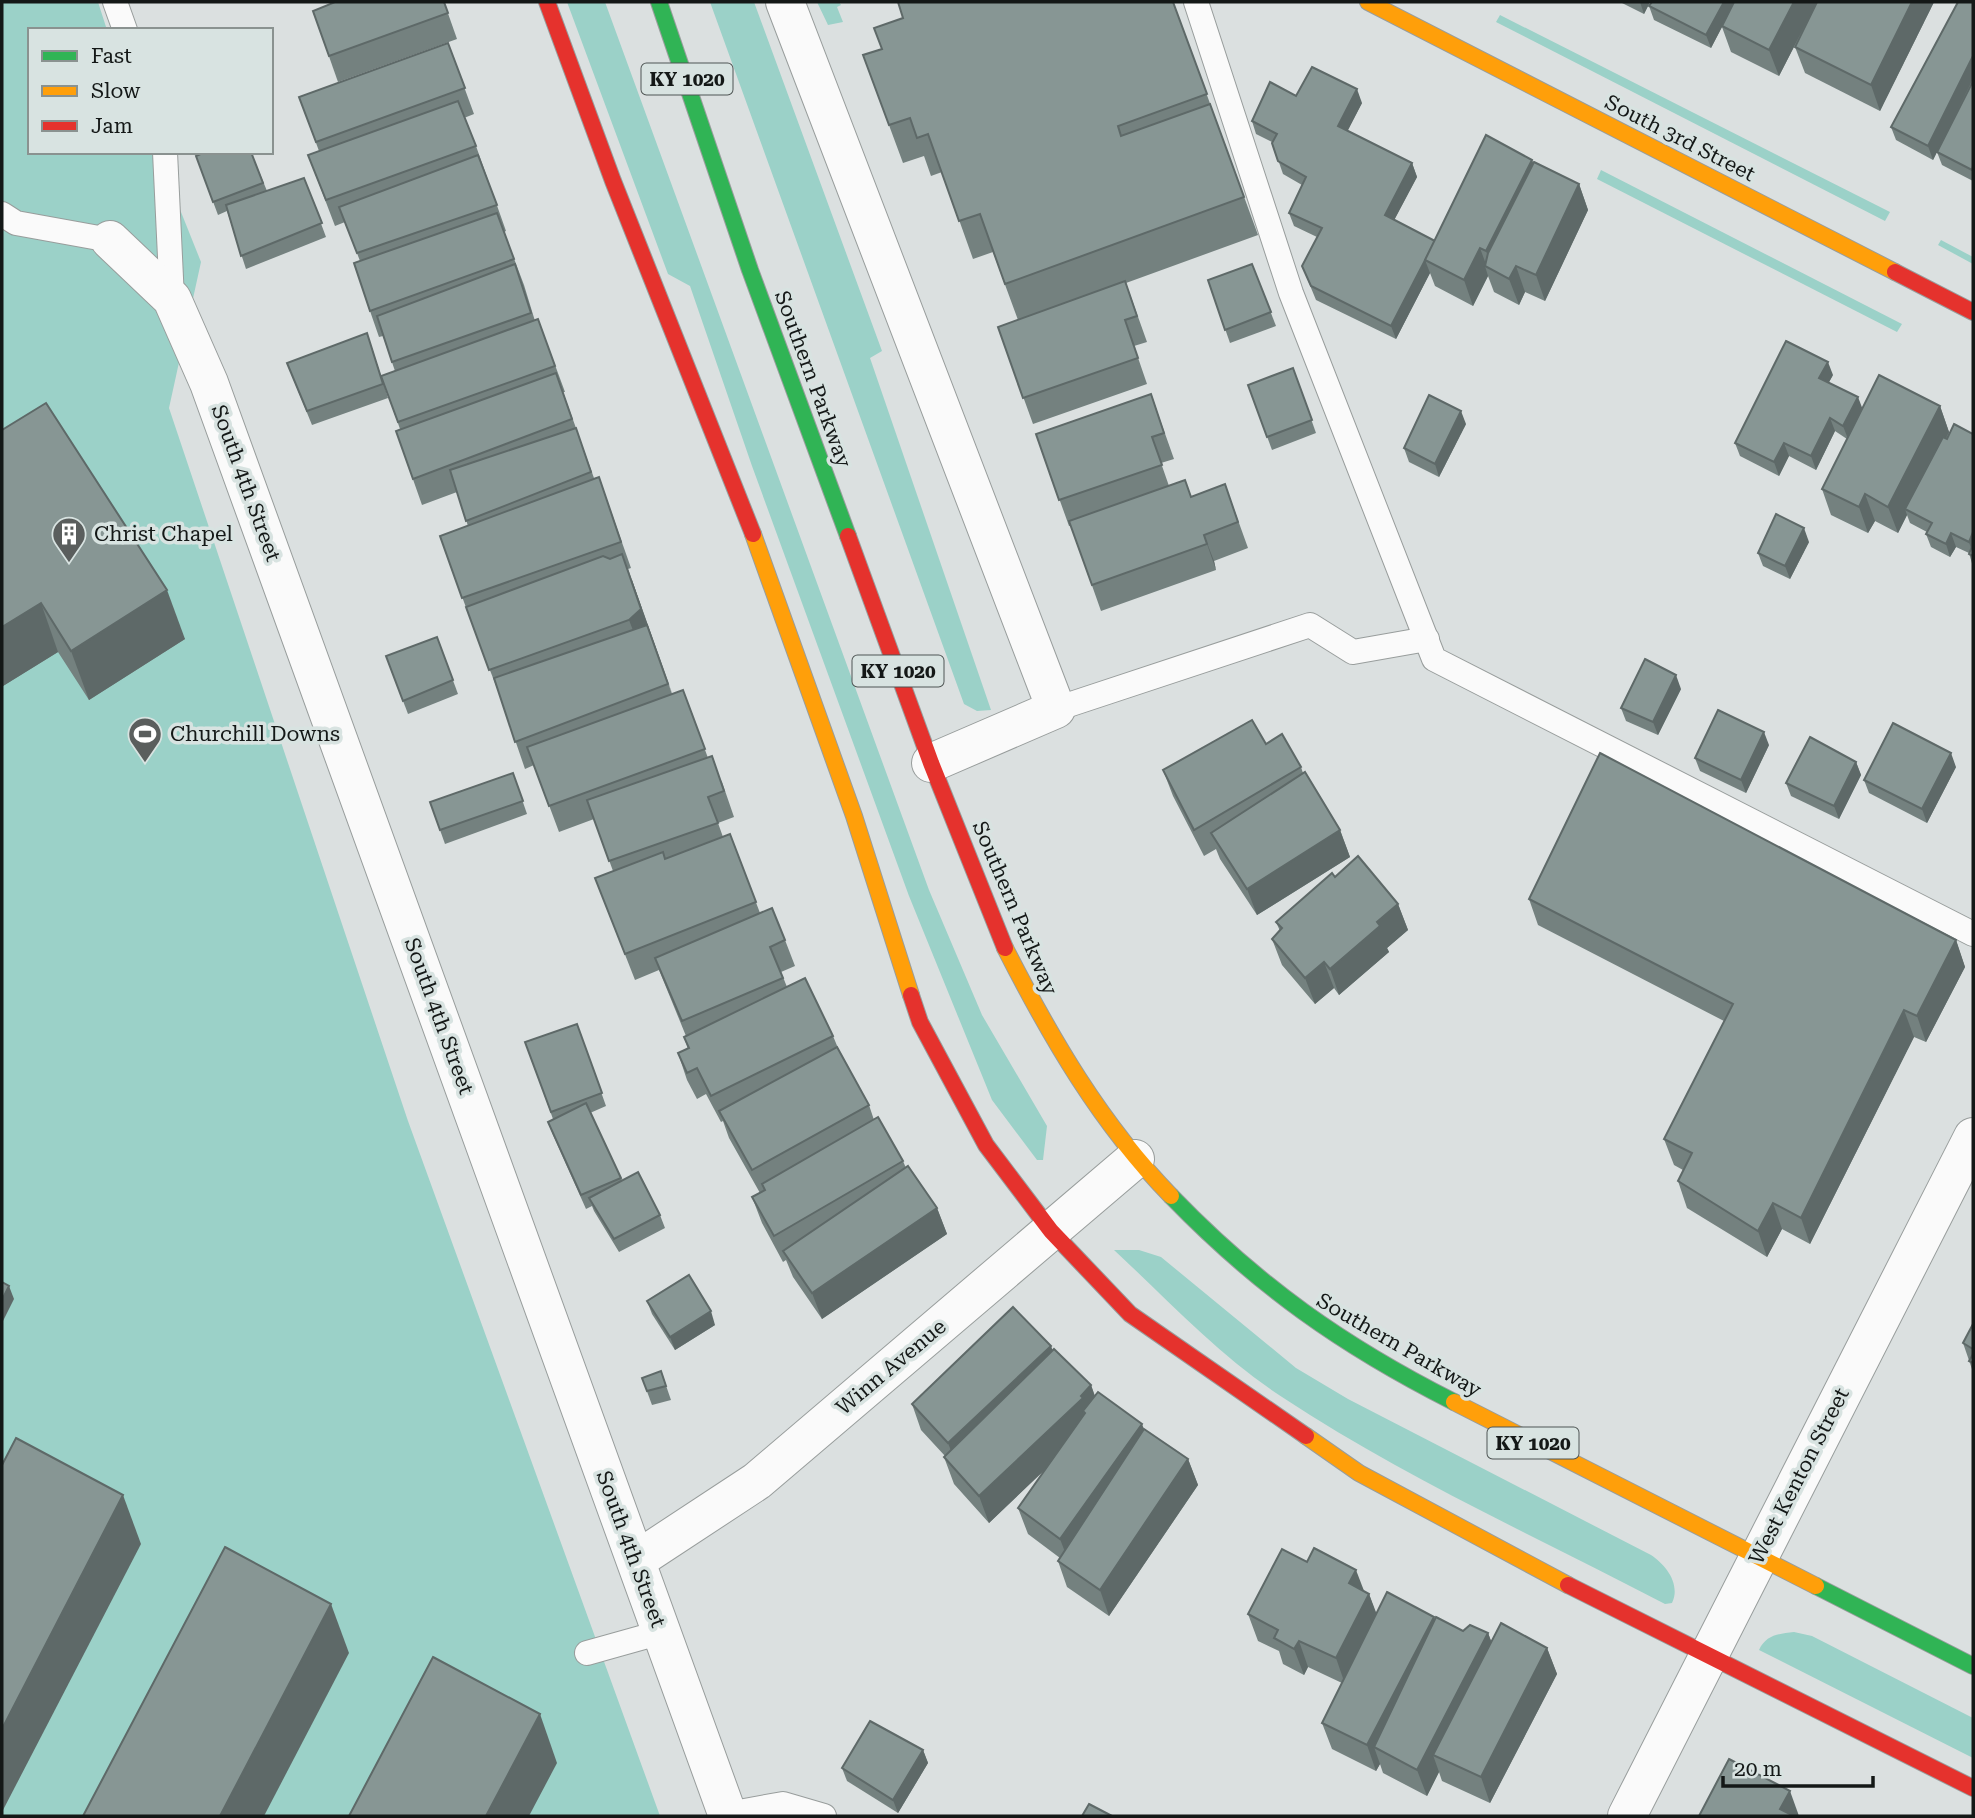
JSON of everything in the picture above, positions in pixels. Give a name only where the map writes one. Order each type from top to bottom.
[{"type":"main road","points":[[547,2],[613,181],[712,425],[792,638],[854,816],[920,1022],[986,1145],[1051,1231],[1130,1314],[1359,1473],[1708,1657],[1973,1788]]},
{"type":"main road","name":"Southern Parkway","points":[[659,2],[715,157],[750,270],[932,763],[1000,937],[1044,1025],[1079,1082],[1135,1159],[1219,1246],[1312,1321],[1431,1391],[1973,1666]]},
{"type":"main road","name":"South 3rd Street","points":[[1368,2],[1973,312]]},
{"type":"street","points":[[785,2],[1056,709],[932,763]]},
{"type":"street","name":"South 4th Street","points":[[110,240],[172,299],[209,383],[728,1815]]},
{"type":"street","name":"West Kenton Street","points":[[1627,1816],[1757,1556],[1973,1137]]},
{"type":"street","name":"Winn Avenue","points":[[637,1560],[757,1481],[1135,1159]]},
{"type":"lane","points":[[115,2],[124,28]]},
{"type":"lane","points":[[1196,2],[1291,293],[1434,659],[1973,934]]},
{"type":"lane","points":[[165,154],[172,299]]},
{"type":"lane","points":[[2,214],[16,223],[110,240]]},
{"type":"lane","points":[[1056,709],[1310,625],[1353,652],[1427,639]]},
{"type":"lane","points":[[587,1653],[662,1632]]},
{"type":"lane","points":[[728,1815],[783,1804],[824,1816]]},
{"type":"green space","name":"Churchill Downs","points":[[2,2],[98,2],[106,28],[28,28],[28,154],[158,154],[201,262],[169,408],[408,1121],[660,1816],[2,1816]]},
{"type":"green space","points":[[567,2],[605,2],[929,890],[982,1015],[1047,1126],[1043,1160],[1037,1160],[992,1100],[909,896],[752,466],[690,286],[668,274]]},
{"type":"green space","points":[[710,2],[754,2],[882,351],[870,358],[991,710],[977,711],[964,704]]},
{"type":"green space","points":[[817,2],[839,2],[841,5],[837,7],[843,22],[828,25]]},
{"type":"green space","points":[[1500,15],[1890,212],[1885,221],[1496,22]]},
{"type":"green space","points":[[1601,170],[1902,324],[1897,332],[1597,179]]},
{"type":"green space","points":[[1941,240],[1973,257],[1973,264],[1938,245]]},
{"type":"green space","points":[[1114,1250],[1139,1250],[1161,1257],[1296,1368],[1348,1399],[1651,1555],[1662,1564],[1673,1582],[1675,1589],[1672,1603],[1665,1604],[1423,1480],[1282,1397],[1237,1364]]},
{"type":"green space","points":[[1794,1632],[1812,1636],[1973,1718],[1973,1758],[1759,1650],[1769,1638]]},
{"type":"building","points":[[332,2],[444,2],[448,13],[329,56],[313,11]]},
{"type":"building","points":[[898,2],[1173,2],[1207,94],[1118,126],[1121,136],[1210,104],[1244,197],[1005,284],[980,214],[959,221],[928,134],[917,138],[910,118],[889,125],[863,55],[882,49],[874,28],[903,18]]},
{"type":"building","points":[[1652,2],[1724,2],[1706,35],[1649,6]]},
{"type":"building","points":[[1734,2],[1794,2],[1769,50],[1722,26]]},
{"type":"building","points":[[1817,2],[1912,2],[1871,85],[1795,47]]},
{"type":"building","points":[[1958,2],[1973,2],[1973,56],[1928,146],[1891,127]]},
{"type":"building","points":[[448,43],[465,88],[316,142],[299,97]]},
{"type":"building","points":[[1312,67],[1357,89],[1338,126],[1412,163],[1385,215],[1435,241],[1391,326],[1311,286],[1302,266],[1322,228],[1289,213],[1306,177],[1278,161],[1272,143],[1277,134],[1252,121],[1270,82],[1296,96]]},
{"type":"building","points":[[1973,81],[1973,166],[1972,170],[1937,152]]},
{"type":"building","points":[[458,101],[476,146],[326,200],[308,155]]},
{"type":"building","points":[[1486,135],[1532,160],[1486,251],[1480,248],[1464,280],[1425,260]]},
{"type":"building","points":[[252,154],[263,183],[213,202],[196,156]]},
{"type":"building","points":[[478,155],[497,205],[357,253],[339,207]]},
{"type":"building","points":[[1534,162],[1579,184],[1536,275],[1516,266],[1509,279],[1485,266],[1488,253]]},
{"type":"building","points":[[304,178],[322,223],[241,256],[226,205]]},
{"type":"building","points":[[497,213],[514,259],[370,311],[354,263]]},
{"type":"building","points":[[515,264],[531,313],[392,362],[377,316]]},
{"type":"building","points":[[1252,264],[1271,312],[1225,330],[1208,280]]},
{"type":"building","points":[[1125,281],[1137,316],[1125,320],[1138,358],[1023,398],[998,327]]},
{"type":"building","points":[[538,319],[555,366],[398,422],[381,376]]},
{"type":"building","points":[[367,333],[383,384],[307,411],[287,363]]},
{"type":"building","points":[[1786,341],[1828,362],[1819,378],[1858,397],[1843,426],[1830,418],[1811,456],[1784,443],[1774,462],[1735,443]]},
{"type":"building","points":[[1293,368],[1312,420],[1267,437],[1248,385]]},
{"type":"building","points":[[556,373],[572,419],[413,479],[396,431]]},
{"type":"building","points":[[1879,375],[1940,406],[1888,507],[1865,494],[1859,507],[1822,489]]},
{"type":"building","points":[[1151,394],[1164,433],[1152,437],[1162,465],[1059,500],[1036,434]]},
{"type":"building","points":[[1429,395],[1461,411],[1435,464],[1404,448]]},
{"type":"building","name":"Christ Chapel","points":[[46,403],[167,590],[71,651],[41,603],[2,627],[2,430]]},
{"type":"building","points":[[1954,424],[1973,434],[1973,532],[1969,542],[1951,533],[1946,544],[1926,534],[1932,523],[1905,509],[1943,437],[1947,439]]},
{"type":"building","points":[[576,428],[591,472],[466,521],[450,470]]},
{"type":"building","points":[[599,477],[621,542],[462,598],[440,536]]},
{"type":"building","points":[[1185,480],[1191,497],[1225,484],[1238,522],[1204,535],[1207,544],[1092,585],[1069,521]]},
{"type":"building","points":[[1776,514],[1804,528],[1785,566],[1758,553]]},
{"type":"building","points":[[622,554],[641,609],[629,620],[489,670],[466,607],[603,556],[610,559]]},
{"type":"building","points":[[647,625],[668,684],[515,742],[494,678]]},
{"type":"building","points":[[437,637],[453,680],[403,701],[386,656]]},
{"type":"building","points":[[1645,659],[1676,675],[1653,722],[1621,708]]},
{"type":"building","points":[[683,690],[705,749],[549,806],[527,747]]},
{"type":"building","points":[[1718,710],[1764,732],[1741,780],[1695,758]]},
{"type":"building","points":[[1252,720],[1266,744],[1282,734],[1301,767],[1194,830],[1163,770]]},
{"type":"building","points":[[1893,723],[1951,753],[1922,809],[1864,780]]},
{"type":"building","points":[[1810,737],[1856,762],[1834,806],[1786,783]]},
{"type":"building","points":[[1600,753],[1956,940],[1917,1016],[1904,1010],[1801,1218],[1773,1203],[1758,1231],[1678,1181],[1692,1153],[1664,1139],[1733,1004],[1529,899]]},
{"type":"building","points":[[712,756],[724,791],[708,797],[718,823],[609,861],[587,800]]},
{"type":"building","points":[[1305,772],[1340,830],[1247,889],[1211,833]]},
{"type":"building","points":[[513,773],[523,801],[440,830],[430,802]]},
{"type":"building","points":[[730,834],[756,902],[625,954],[595,878],[663,852],[665,859]]},
{"type":"building","points":[[1358,856],[1398,904],[1377,922],[1380,926],[1330,969],[1324,962],[1305,978],[1272,939],[1282,928],[1276,922],[1332,873],[1335,877]]},
{"type":"building","points":[[772,908],[785,940],[770,947],[783,978],[682,1021],[655,958]]},
{"type":"building","points":[[805,978],[833,1036],[711,1096],[697,1068],[687,1073],[678,1053],[689,1048],[684,1037]]},
{"type":"building","points":[[577,1024],[602,1093],[551,1112],[525,1042]]},
{"type":"building","points":[[837,1047],[869,1105],[752,1170],[719,1111]]},
{"type":"building","points":[[586,1103],[621,1178],[581,1195],[548,1122]]},
{"type":"building","points":[[878,1117],[903,1161],[774,1236],[752,1197],[765,1190],[762,1184]]},
{"type":"building","points":[[908,1166],[937,1208],[812,1293],[783,1251]]},
{"type":"building","points":[[638,1172],[660,1215],[614,1239],[589,1198]]},
{"type":"building","points":[[689,1275],[711,1311],[670,1337],[647,1301]]},
{"type":"building","points":[[2,1282],[9,1286],[2,1300]]},
{"type":"building","points":[[1013,1307],[1051,1346],[948,1443],[912,1404]]},
{"type":"building","points":[[1973,1324],[1973,1349],[1963,1343]]},
{"type":"building","points":[[1054,1349],[1091,1385],[1081,1396],[1083,1398],[979,1496],[944,1457]]},
{"type":"building","points":[[661,1371],[666,1386],[647,1391],[642,1378]]},
{"type":"building","points":[[1098,1392],[1142,1424],[1060,1539],[1018,1508]]},
{"type":"building","points":[[1144,1429],[1188,1459],[1100,1590],[1058,1561]]},
{"type":"building","points":[[16,1438],[123,1495],[2,1729],[2,1465]]},
{"type":"building","points":[[225,1547],[331,1604],[220,1816],[83,1816]]},
{"type":"building","points":[[1314,1548],[1356,1570],[1349,1583],[1369,1594],[1336,1658],[1299,1641],[1294,1649],[1274,1638],[1278,1630],[1248,1614],[1282,1549],[1307,1562]]},
{"type":"building","points":[[1387,1592],[1434,1617],[1367,1745],[1322,1723]]},
{"type":"building","points":[[1436,1617],[1463,1631],[1470,1625],[1488,1633],[1417,1770],[1374,1747]]},
{"type":"building","points":[[1501,1623],[1547,1648],[1481,1777],[1433,1755]]},
{"type":"building","points":[[433,1657],[540,1714],[486,1816],[349,1816]]},
{"type":"building","points":[[870,1721],[923,1750],[893,1800],[842,1768]]},
{"type":"building","points":[[1729,1759],[1790,1791],[1780,1809],[1794,1816],[1699,1816]]},
{"type":"building","points":[[1089,1804],[1112,1816],[1082,1816]]},
{"type":"traffic: fast","points":[[659,2],[750,270],[848,536]]},
{"type":"traffic: fast","points":[[1171,1196],[1236,1258],[1304,1312],[1375,1359],[1454,1402]]},
{"type":"traffic: fast","points":[[1816,1586],[1973,1666]]},
{"type":"traffic: slow","points":[[1368,2],[1895,272]]},
{"type":"traffic: slow","points":[[753,534],[854,816],[911,995]]},
{"type":"traffic: slow","points":[[1005,948],[1059,1047],[1099,1109],[1145,1168],[1171,1196]]},
{"type":"traffic: slow","points":[[1454,1402],[1816,1586]]},
{"type":"traffic: slow","points":[[1306,1436],[1359,1473],[1568,1585]]},
{"type":"traffic: jam","points":[[547,2],[613,181],[753,534]]},
{"type":"traffic: jam","points":[[1895,272],[1973,312]]},
{"type":"traffic: jam","points":[[848,536],[931,763],[1005,948]]},
{"type":"traffic: jam","points":[[911,995],[920,1022],[986,1145],[1051,1231],[1130,1314],[1306,1436]]},
{"type":"traffic: jam","points":[[1568,1585],[1973,1788]]},
{"type":"place","name":"Christ Chapel","points":[[69,564]]},
{"type":"place","name":"Churchill Downs","points":[[145,764]]}]
